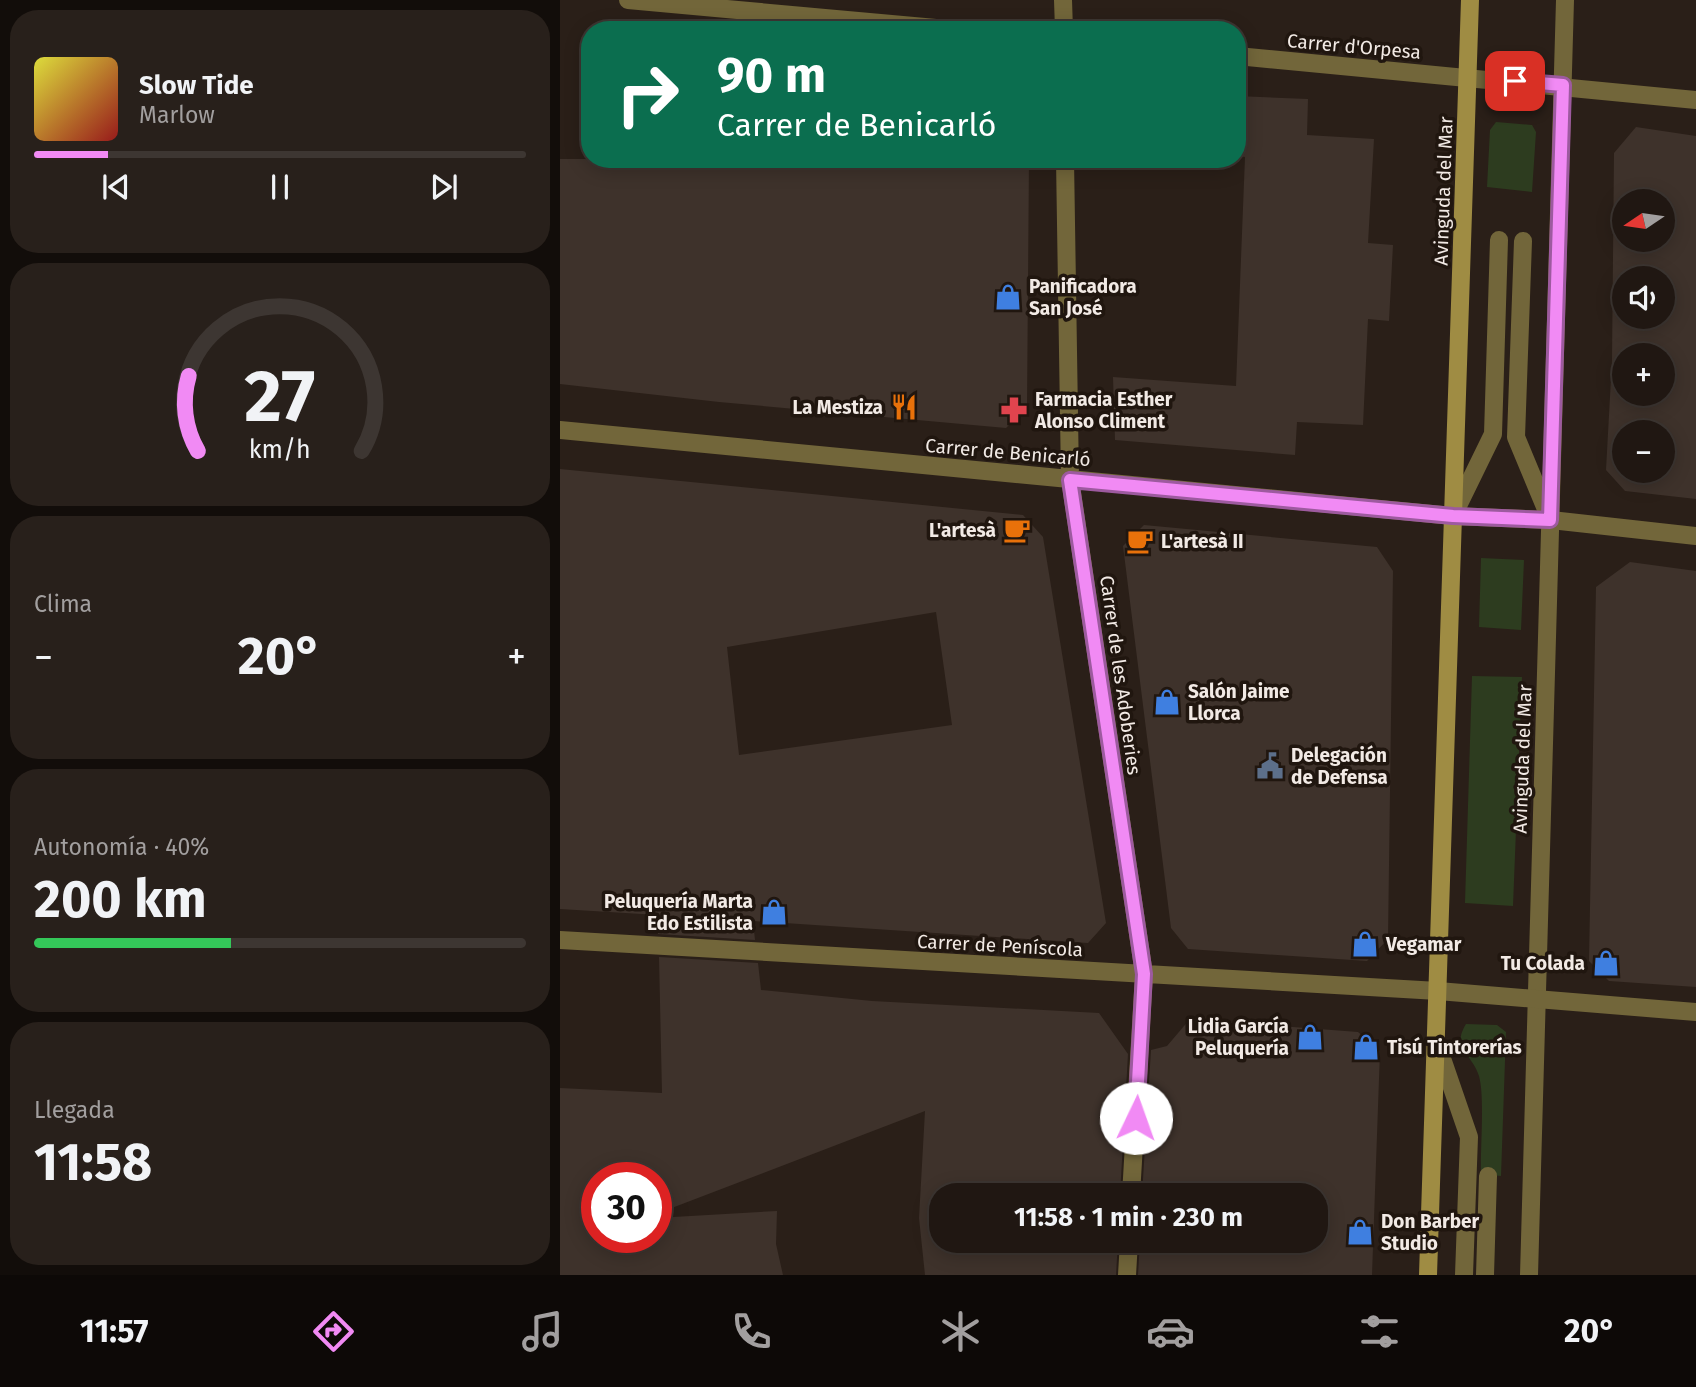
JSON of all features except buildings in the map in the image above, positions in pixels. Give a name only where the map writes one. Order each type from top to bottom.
[{"type":"street","points":[[636,0],[861,21]]},
{"type":"street","points":[[1063,0],[1063,21]]},
{"type":"street","name":"Avinguda del Mar","points":[[1428,1275],[1470,0]]},
{"type":"street","name":"Avinguda del Mar","points":[[1529,1275],[1565,0]]},
{"type":"street","name":"Carrer d'Orpesa","points":[[1246,57],[1468,77]]},
{"type":"street","points":[[1468,77],[1696,100]]},
{"type":"street","name":"Carrer de les Adoberies","points":[[1065,168],[1070,480],[1144,974],[1132,1183]]},
{"type":"street","points":[[1499,240],[1493,435],[1453,516],[1550,520],[1696,536]]},
{"type":"street","points":[[1523,241],[1516,437],[1550,520]]},
{"type":"street","name":"Carrer de Benicarló","points":[[560,430],[1453,516]]},
{"type":"street","name":"Carrer de Peníscola","points":[[560,940],[1438,991]]},
{"type":"street","points":[[1438,991],[1696,1012]]},
{"type":"street","points":[[1436,1041],[1469,1137],[1464,1275]]},
{"type":"street","points":[[1485,1275],[1488,1176]]},
{"type":"street","points":[[1127,1275],[1128,1253]]},
{"type":"green space","points":[[1496,122],[1532,125],[1536,132],[1532,192],[1487,187],[1490,130]]},
{"type":"green space","points":[[1481,558],[1524,560],[1521,630],[1479,627]]},
{"type":"green space","points":[[1472,676],[1522,677],[1513,906],[1465,903]]},
{"type":"green space","points":[[1466,1024],[1497,1025],[1506,1032],[1501,1176],[1481,1174],[1481,1086],[1476,1068],[1461,1045]]},
{"type":"place","name":"Panificadora San José","points":[[1008,297]]},
{"type":"place","name":"La Mestiza","points":[[904,407]]},
{"type":"place","name":"Farmacia Esther Alonso Climent","points":[[1014,410]]},
{"type":"place","name":"L'artesà","points":[[1017,530]]},
{"type":"place","name":"L'artesà II","points":[[1140,541]]},
{"type":"place","name":"Salón Jaime Llorca","points":[[1167,702]]},
{"type":"place","name":"Delegación de Defensa","points":[[1270,766]]},
{"type":"place","name":"Peluquería Marta Edo Estilista","points":[[774,912]]},
{"type":"place","name":"Vegamar","points":[[1365,944]]},
{"type":"place","name":"Tu Colada","points":[[1606,963]]},
{"type":"place","name":"Lidia García Peluquería","points":[[1310,1037]]},
{"type":"place","name":"Tisú Tintorerías","points":[[1366,1047]]},
{"type":"place","name":"Don Barber Studio","points":[[1360,1232]]},
{"type":"route","points":[[1136,1118],[1144,974],[1070,480],[1453,516],[1550,520],[1563,85],[1515,81]]}]
